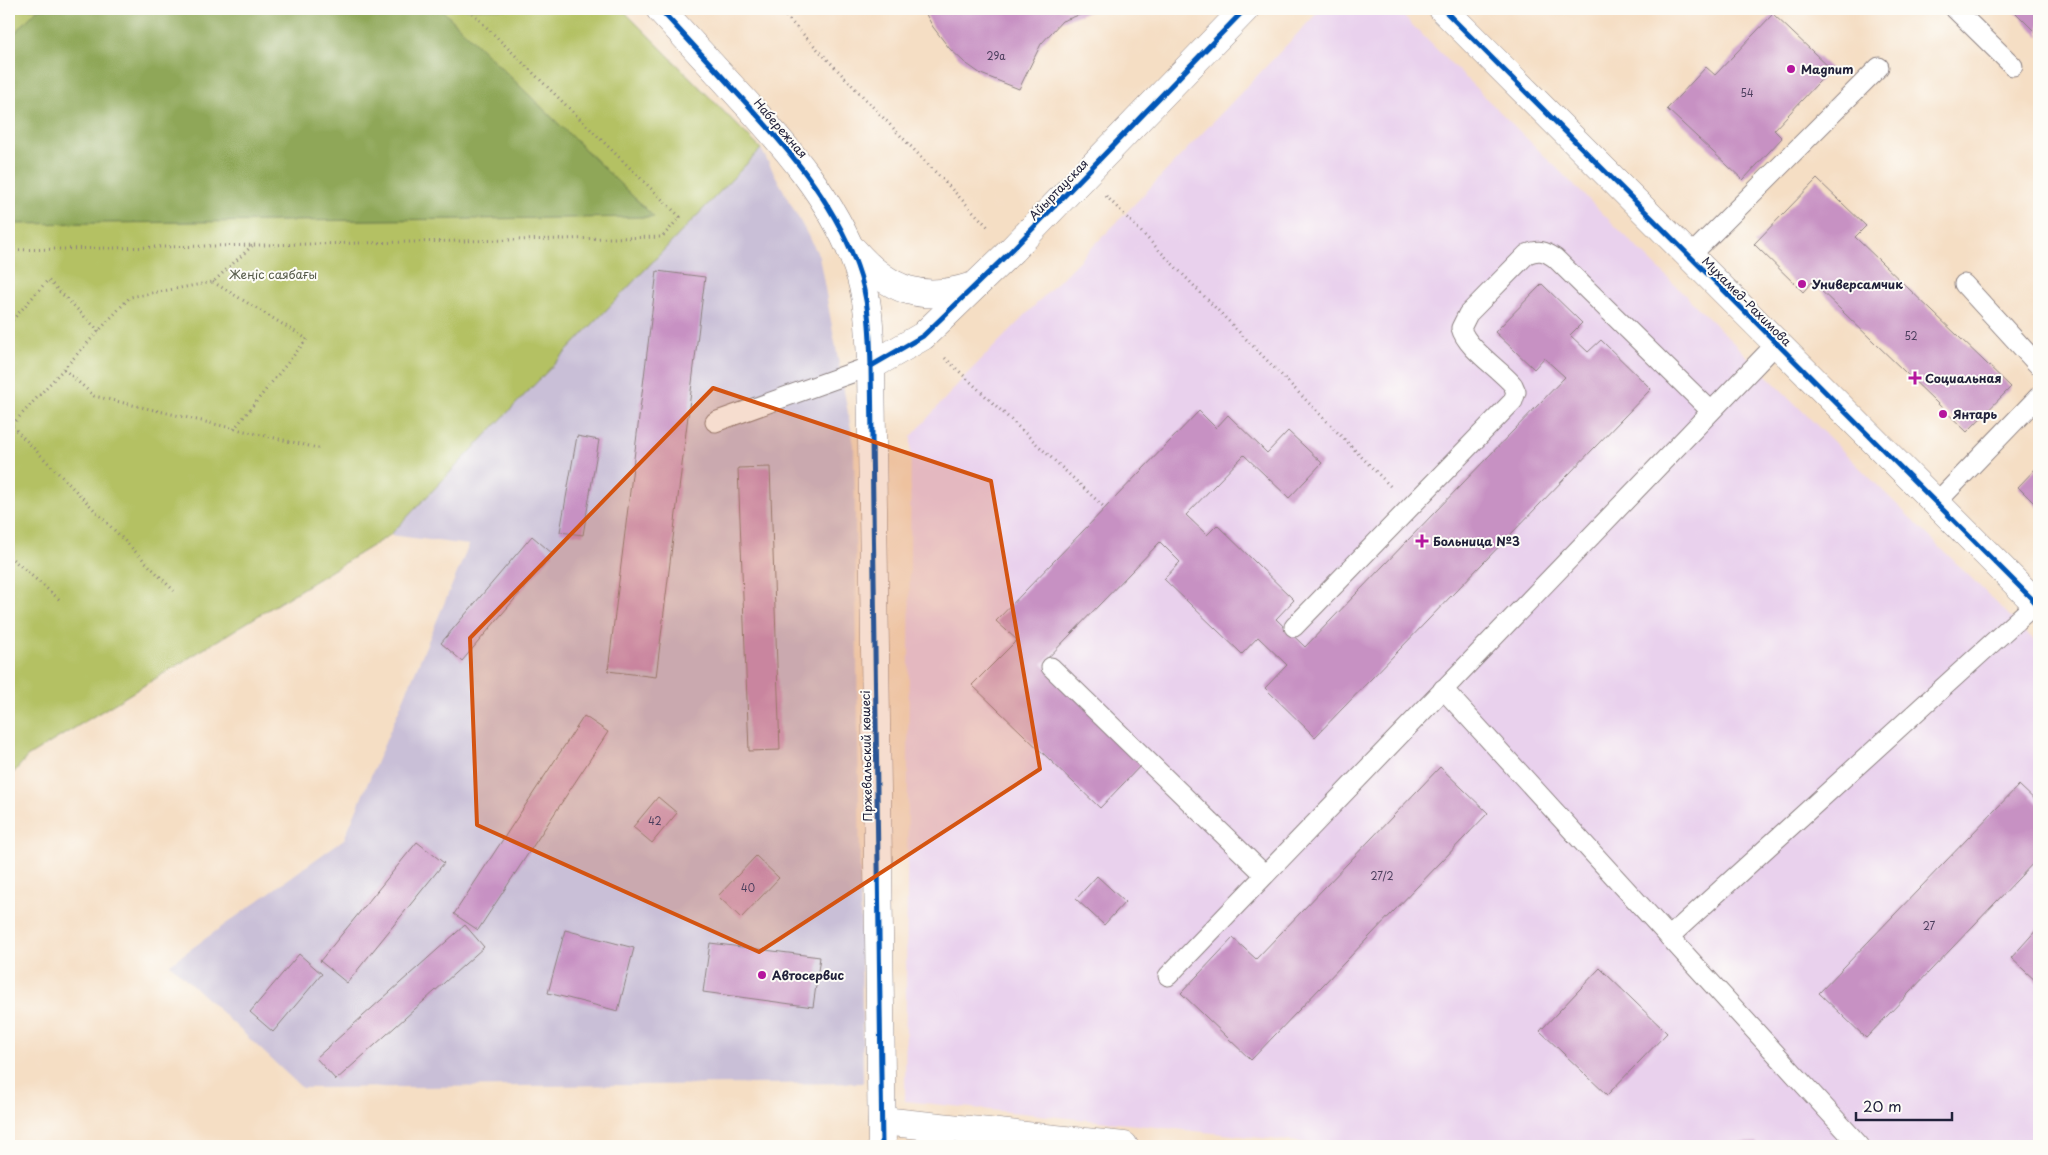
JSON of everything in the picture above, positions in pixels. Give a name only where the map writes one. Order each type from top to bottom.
[{"type":"street","name":"Набережная","points":[[660,9],[768,127],[800,166],[826,205],[848,244],[857,266],[870,323],[871,366]]},
{"type":"street","name":"Айыртауская","points":[[871,366],[923,336],[1012,250],[1245,9]]},
{"type":"street","name":"Мухамед-Рахимова","points":[[1443,9],[1689,258],[1937,502],[2038,605]]},
{"type":"street","points":[[848,244],[868,266],[898,287],[935,295],[954,293],[975,286]]},
{"type":"street","name":"Пржевальский көшесі","points":[[871,366],[882,1134]]},
{"type":"street","points":[[882,1134],[1124,1146]]},
{"type":"lane","points":[[1955,9],[2013,66]]},
{"type":"lane","points":[[1689,258],[1880,66]]},
{"type":"lane","points":[[1294,627],[1513,401],[1516,392],[1513,385],[1470,343],[1462,333],[1461,328],[1468,314],[1527,254],[1534,251],[1544,251],[1555,258],[1711,411]]},
{"type":"lane","points":[[1964,284],[2039,366]]},
{"type":"lane","points":[[1168,976],[1776,344]]},
{"type":"lane","points":[[715,422],[871,366]]},
{"type":"lane","points":[[1937,502],[2039,396]]},
{"type":"lane","points":[[1669,937],[2038,605]]},
{"type":"lane","points":[[1051,667],[1265,875]]},
{"type":"lane","points":[[1444,690],[1860,1146]]},
{"type":"path","points":[[9,250],[662,237],[680,217],[468,9]]},
{"type":"path","points":[[779,9],[1012,250]]},
{"type":"path","points":[[1085,175],[1410,506]]},
{"type":"path","points":[[174,591],[10,425],[130,297],[213,282],[252,245]]},
{"type":"path","points":[[9,324],[48,280],[99,331]]},
{"type":"path","points":[[213,282],[307,339],[234,429]]},
{"type":"path","points":[[923,336],[1105,508]]},
{"type":"path","points":[[64,369],[94,396],[322,449]]},
{"type":"path","points":[[9,556],[60,600]]},
{"type":"highlighted area","points":[[713,388],[991,481],[1040,769],[759,952],[477,825],[470,638]]},
{"type":"shaded area","name":"Больница №3","points":[[1321,9],[1396,9],[2039,645],[2039,1146],[1338,1146],[905,1101],[911,437],[965,376],[1125,214]]},
{"type":"shaded area","points":[[761,149],[819,256],[854,445],[863,1083],[302,1088],[170,964],[344,839],[469,545],[390,535]]},
{"type":"green space","name":"Жеңіс саябағы","points":[[9,9],[622,9],[761,149],[390,535],[27,757],[9,778]]},
{"type":"green space","points":[[38,9],[441,9],[654,217],[9,224],[9,39]]},
{"type":"building","points":[[923,9],[1096,9],[1062,21],[1041,44],[1019,89],[981,74],[964,62],[949,48],[933,27]]},
{"type":"building","points":[[2012,9],[2039,9],[2039,36]]},
{"type":"building","points":[[1773,14],[1831,69],[1774,130],[1782,138],[1743,180],[1667,109],[1706,67],[1715,75]]},
{"type":"building","points":[[1817,179],[1866,226],[1855,237],[2011,387],[1967,432],[1812,282],[1803,292],[1754,244]]},
{"type":"building","points":[[657,271],[705,277],[656,677],[608,671]]},
{"type":"building","points":[[1542,284],[1582,323],[1570,335],[1588,352],[1601,340],[1651,389],[1315,737],[1265,688],[1287,665],[1258,637],[1242,654],[1164,579],[1180,562],[1160,542],[1042,664],[1144,762],[1100,808],[972,685],[1017,640],[996,621],[1199,411],[1216,428],[1228,415],[1267,453],[1288,431],[1322,463],[1289,498],[1244,455],[1186,515],[1207,535],[1217,525],[1294,600],[1276,619],[1305,647],[1565,377],[1544,358],[1534,369],[1495,332]]},
{"type":"building","points":[[577,436],[599,440],[583,535],[560,532]]},
{"type":"building","points":[[2039,465],[2039,508],[2018,487]]},
{"type":"building","points":[[770,467],[780,750],[749,751],[738,468]]},
{"type":"building","points":[[532,536],[553,554],[462,661],[441,643]]},
{"type":"building","points":[[584,716],[608,732],[478,930],[454,914]]},
{"type":"building","points":[[1440,767],[1488,813],[1251,1060],[1181,993],[1233,938],[1256,959]]},
{"type":"building","points":[[2019,785],[2039,804],[2039,857],[1866,1038],[1819,993]]},
{"type":"building","points":[[658,797],[677,813],[652,843],[633,827]]},
{"type":"building","points":[[417,842],[444,863],[347,983],[320,961]]},
{"type":"building","points":[[756,856],[779,878],[741,918],[718,896]]},
{"type":"building","points":[[1097,876],[1125,902],[1104,925],[1076,899]]},
{"type":"building","points":[[465,925],[484,947],[336,1080],[316,1058]]},
{"type":"building","points":[[2039,927],[2039,984],[2011,958]]},
{"type":"building","points":[[565,930],[634,948],[618,1011],[548,993]]},
{"type":"building","name":"Автосервис","points":[[710,943],[820,957],[813,1007],[703,992]]},
{"type":"building","points":[[299,954],[322,974],[273,1032],[250,1012]]},
{"type":"building","points":[[1600,968],[1667,1033],[1607,1095],[1540,1031]]},
{"type":"building","points":[[1757,1142],[1757,1146],[1693,1146],[1693,1144]]},
{"type":"cycle path","points":[[660,9],[772,132],[806,173],[835,218],[847,241],[864,290],[871,366],[882,1146]]},
{"type":"cycle path","points":[[871,366],[923,336],[1012,250],[1245,9]]},
{"type":"cycle path","points":[[1443,9],[2039,606]]},
{"type":"place","name":"Magnum","points":[[1791,69]]},
{"type":"place","name":"Универсамчик","points":[[1802,284]]},
{"type":"place","name":"Социальная","points":[[1915,378]]},
{"type":"place","name":"Янтарь","points":[[1943,414]]},
{"type":"place","name":"Больница №3","points":[[1422,541]]},
{"type":"place","name":"Автосервис","points":[[762,975]]}]
